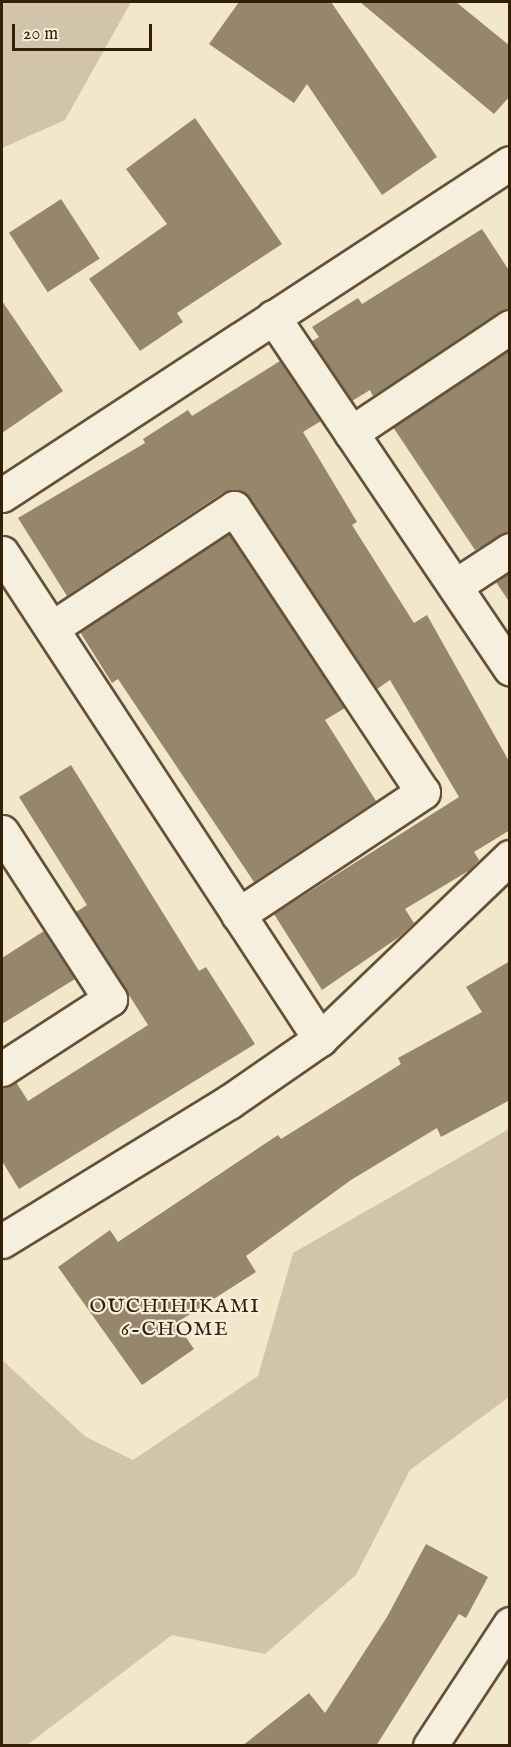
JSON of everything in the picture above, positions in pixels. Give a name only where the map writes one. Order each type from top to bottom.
[{"type":"street","points":[[2,495],[510,164]]},
{"type":"street","points":[[273,317],[510,668]]},
{"type":"street","points":[[351,433],[510,327]]},
{"type":"street","points":[[52,628],[234,508],[423,792],[238,915]]},
{"type":"street","points":[[455,586],[510,550]]},
{"type":"street","points":[[2,553],[320,1039]]},
{"type":"street","points":[[2,832],[110,999],[2,1069]]},
{"type":"street","points":[[6,1228],[229,1102],[320,1039],[510,857]]},
{"type":"street","points":[[430,1746],[510,1624]]},
{"type":"shaded area","points":[[2,2],[131,2],[65,120],[2,148]]},
{"type":"shaded area","points":[[509,1129],[509,1397],[410,1470],[356,1575],[265,1654],[172,1635],[27,1745],[2,1745],[2,1360],[86,1437],[133,1460],[258,1376],[293,1253]]},
{"type":"building","points":[[239,2],[331,2],[437,157],[382,195],[307,84],[294,103],[209,44]]},
{"type":"building","points":[[360,2],[456,2],[510,46],[510,96],[494,114]]},
{"type":"building","points":[[195,118],[282,244],[177,313],[183,322],[140,351],[89,279],[167,224],[126,169]]},
{"type":"building","points":[[61,199],[100,259],[48,292],[9,233]]},
{"type":"building","points":[[482,229],[510,272],[510,308],[373,396],[370,390],[352,401],[312,341],[319,337],[312,327],[358,298],[362,304]]},
{"type":"building","points":[[2,301],[63,391],[2,433]]},
{"type":"building","points":[[510,350],[510,531],[475,550],[393,427]]},
{"type":"building","points":[[280,361],[321,421],[303,432],[357,522],[352,525],[414,623],[427,615],[510,763],[510,830],[474,852],[479,860],[470,870],[405,909],[414,923],[399,937],[322,990],[274,914],[459,797],[390,680],[377,689],[242,491],[224,492],[67,596],[18,518],[145,443],[143,439],[188,410],[192,416]]},
{"type":"building","points":[[229,534],[345,708],[325,720],[376,801],[254,882],[118,679],[112,683],[80,632]]},
{"type":"building","points":[[510,573],[510,603],[496,582]]},
{"type":"building","points":[[71,765],[199,971],[206,967],[255,1044],[19,1189],[2,1161],[2,1087],[16,1082],[28,1101],[148,1025],[76,912],[87,905],[19,797]]},
{"type":"building","points":[[44,931],[75,979],[2,1024],[2,958]]},
{"type":"building","points":[[510,961],[510,1100],[441,1137],[437,1128],[351,1180],[246,1256],[256,1272],[176,1323],[194,1349],[142,1385],[58,1267],[110,1230],[118,1242],[278,1135],[281,1139],[401,1064],[398,1058],[482,1012],[466,987]]},
{"type":"building","points":[[426,1544],[488,1577],[466,1618],[459,1614],[376,1746],[242,1746],[309,1693],[325,1713],[387,1617]]},
{"type":"district","name":"OUCHIHIKAMI 6-CHOME","points":[[175,1318]]}]
